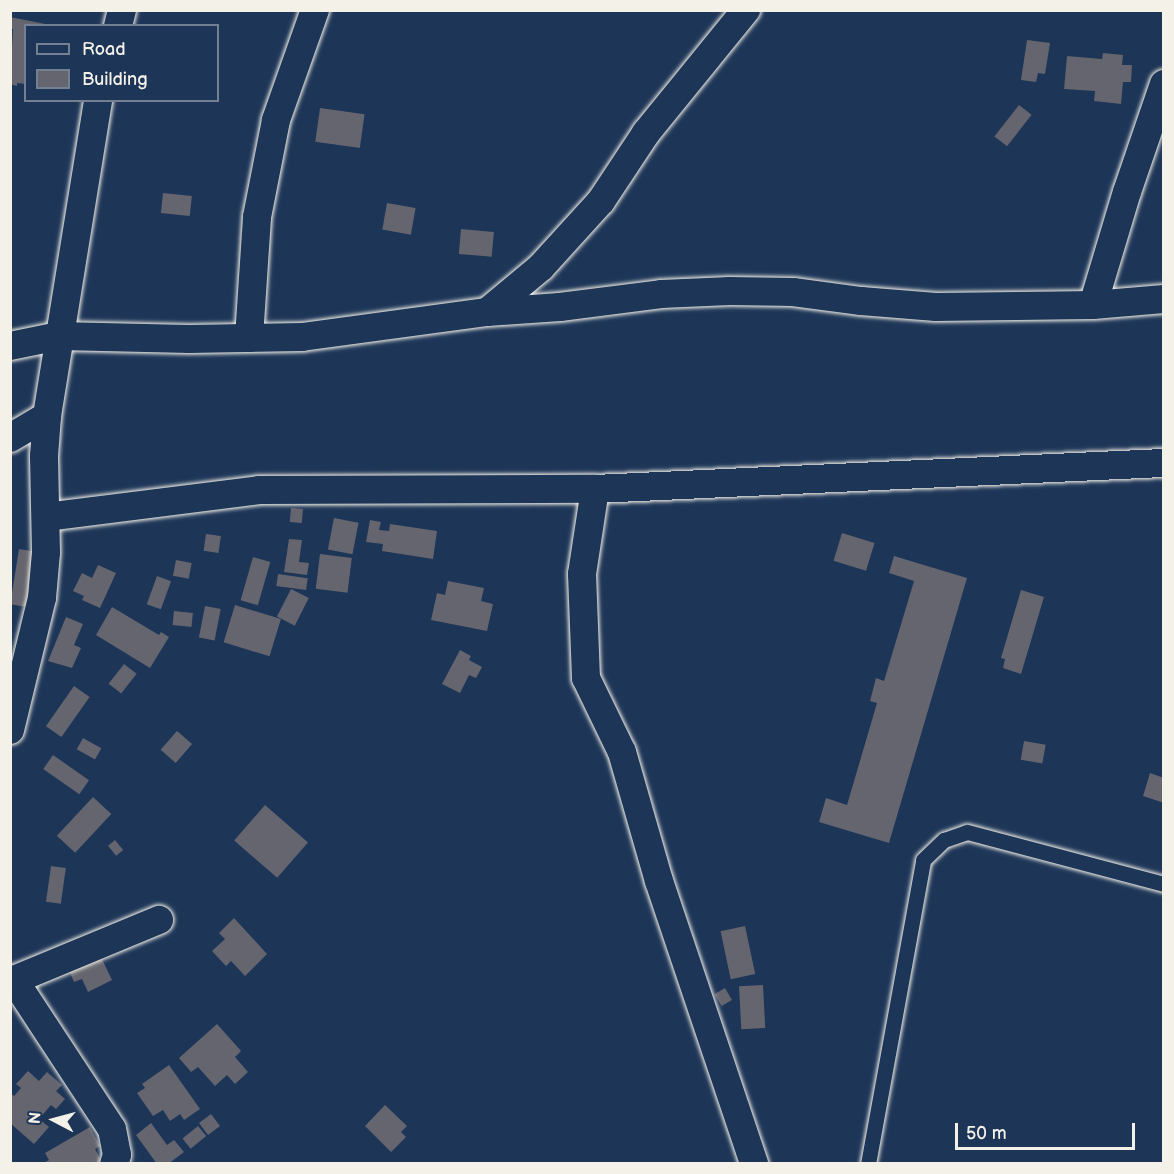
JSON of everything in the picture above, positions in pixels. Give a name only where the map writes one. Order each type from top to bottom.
[{"type":"street","points":[[249,338],[257,217],[276,120],[315,10]]},
{"type":"street","points":[[487,312],[541,267],[601,201],[646,133],[746,10]]},
{"type":"street","points":[[1093,305],[1127,192],[1164,84]]},
{"type":"street","points":[[10,730],[42,598],[46,517],[44,456],[47,416],[98,102]]},
{"type":"street","points":[[10,346],[59,336],[302,337],[487,312],[560,307],[661,294],[730,291],[793,292],[861,301],[936,307],[1093,305],[1164,299]]},
{"type":"street","points":[[10,438],[47,416]]},
{"type":"street","points":[[46,517],[259,490],[595,489],[1164,463]]},
{"type":"street","points":[[595,489],[582,574],[586,678],[622,752],[659,881],[754,1164]]},
{"type":"street","points":[[114,1164],[117,1155],[112,1129],[12,980],[159,920]]},
{"type":"lane","points":[[868,1164],[923,860],[944,840],[967,832],[1164,884]]},
{"type":"building","points":[[10,17],[45,24],[24,24],[24,84],[17,83],[17,86],[10,84],[13,29],[10,29]]},
{"type":"building","points":[[1027,40],[1050,43],[1045,74],[1038,73],[1036,82],[1021,80]]},
{"type":"building","points":[[1103,53],[1123,55],[1122,65],[1132,65],[1131,82],[1123,82],[1121,104],[1094,101],[1095,91],[1064,89],[1067,56],[1102,59]]},
{"type":"building","points":[[1019,105],[1032,115],[1007,146],[994,137]]},
{"type":"building","points":[[320,108],[365,114],[360,148],[315,142]]},
{"type":"building","points":[[163,193],[192,196],[190,216],[161,213]]},
{"type":"building","points":[[387,203],[416,208],[411,235],[382,230]]},
{"type":"building","points":[[461,229],[494,232],[492,257],[459,254]]},
{"type":"building","points":[[291,508],[303,509],[302,523],[290,522]]},
{"type":"building","points":[[334,518],[359,523],[352,554],[328,549]]},
{"type":"building","points":[[370,520],[381,522],[379,530],[389,531],[390,524],[437,531],[433,559],[382,551],[383,544],[366,542]]},
{"type":"building","points":[[842,533],[875,543],[866,571],[834,561]]},
{"type":"building","points":[[206,534],[221,536],[218,553],[204,551]]},
{"type":"building","points":[[289,539],[302,540],[299,562],[309,563],[307,575],[284,572]]},
{"type":"building","points":[[19,549],[39,552],[30,607],[10,604]]},
{"type":"building","points":[[320,554],[352,558],[347,593],[316,589]]},
{"type":"building","points":[[894,556],[967,578],[889,843],[819,822],[826,798],[847,805],[877,703],[870,701],[876,678],[884,681],[914,581],[889,573]]},
{"type":"building","points":[[253,557],[270,562],[258,605],[241,600]]},
{"type":"building","points":[[176,560],[192,563],[189,579],[173,576]]},
{"type":"building","points":[[98,565],[116,573],[100,608],[82,600],[84,596],[73,591],[82,573],[92,578]]},
{"type":"building","points":[[278,574],[308,578],[306,590],[276,586]]},
{"type":"building","points":[[157,576],[171,581],[161,609],[147,604]]},
{"type":"building","points":[[448,581],[484,588],[481,601],[493,604],[487,631],[431,620],[437,593],[445,595]]},
{"type":"building","points":[[291,589],[309,598],[295,626],[277,617]]},
{"type":"building","points":[[1021,590],[1044,597],[1021,674],[1003,668],[1005,659],[1001,658]]},
{"type":"building","points":[[235,605],[281,619],[270,656],[224,642]]},
{"type":"building","points":[[205,606],[221,609],[215,640],[199,637]]},
{"type":"building","points":[[112,607],[159,635],[161,632],[169,637],[150,668],[96,635]]},
{"type":"building","points":[[174,611],[193,613],[191,627],[173,625]]},
{"type":"building","points":[[66,617],[83,624],[74,645],[81,648],[72,668],[48,661]]},
{"type":"building","points":[[460,650],[471,656],[469,660],[482,667],[476,678],[469,675],[460,693],[442,684]]},
{"type":"building","points":[[124,664],[137,674],[121,694],[109,684]]},
{"type":"building","points":[[74,686],[90,697],[61,737],[46,726]]},
{"type":"building","points":[[177,731],[192,744],[176,763],[161,750]]},
{"type":"building","points":[[83,738],[101,748],[95,760],[77,749]]},
{"type":"building","points":[[1024,741],[1046,745],[1042,764],[1021,760]]},
{"type":"building","points":[[53,755],[89,780],[79,794],[43,769]]},
{"type":"building","points":[[1150,773],[1164,778],[1164,803],[1143,796]]},
{"type":"building","points":[[93,797],[111,814],[75,853],[57,836]]},
{"type":"building","points":[[265,805],[308,842],[277,878],[234,840]]},
{"type":"building","points":[[115,840],[123,850],[116,856],[108,846]]},
{"type":"building","points":[[51,866],[66,868],[61,904],[46,902]]},
{"type":"building","points":[[234,918],[267,954],[245,976],[231,961],[226,966],[212,951],[225,939],[219,933]]},
{"type":"building","points":[[745,926],[755,974],[731,979],[721,931]]},
{"type":"building","points":[[100,955],[112,980],[88,992],[82,979],[74,982],[69,970]]},
{"type":"building","points":[[763,985],[765,1028],[741,1029],[739,986]]},
{"type":"building","points":[[725,988],[732,1000],[722,1006],[715,994]]},
{"type":"building","points":[[217,1024],[241,1051],[235,1057],[248,1072],[235,1084],[227,1075],[215,1086],[198,1067],[191,1072],[179,1058]]},
{"type":"building","points":[[169,1065],[200,1109],[184,1120],[180,1114],[170,1121],[163,1110],[153,1116],[137,1093],[145,1088],[142,1084]]},
{"type":"building","points":[[28,1071],[39,1081],[47,1072],[62,1085],[56,1091],[65,1099],[56,1109],[51,1105],[39,1119],[49,1127],[34,1144],[10,1123],[10,1093],[14,1096],[21,1088],[16,1084]]},
{"type":"building","points":[[385,1105],[407,1126],[401,1132],[406,1137],[391,1152],[365,1126]]},
{"type":"building","points":[[211,1114],[220,1126],[208,1135],[199,1123]]},
{"type":"building","points":[[151,1123],[167,1145],[174,1140],[184,1152],[168,1164],[157,1164],[136,1135]]},
{"type":"building","points":[[198,1126],[206,1136],[191,1149],[182,1139]]},
{"type":"building","points":[[90,1127],[100,1146],[95,1149],[103,1164],[42,1164],[49,1160],[45,1153]]}]
